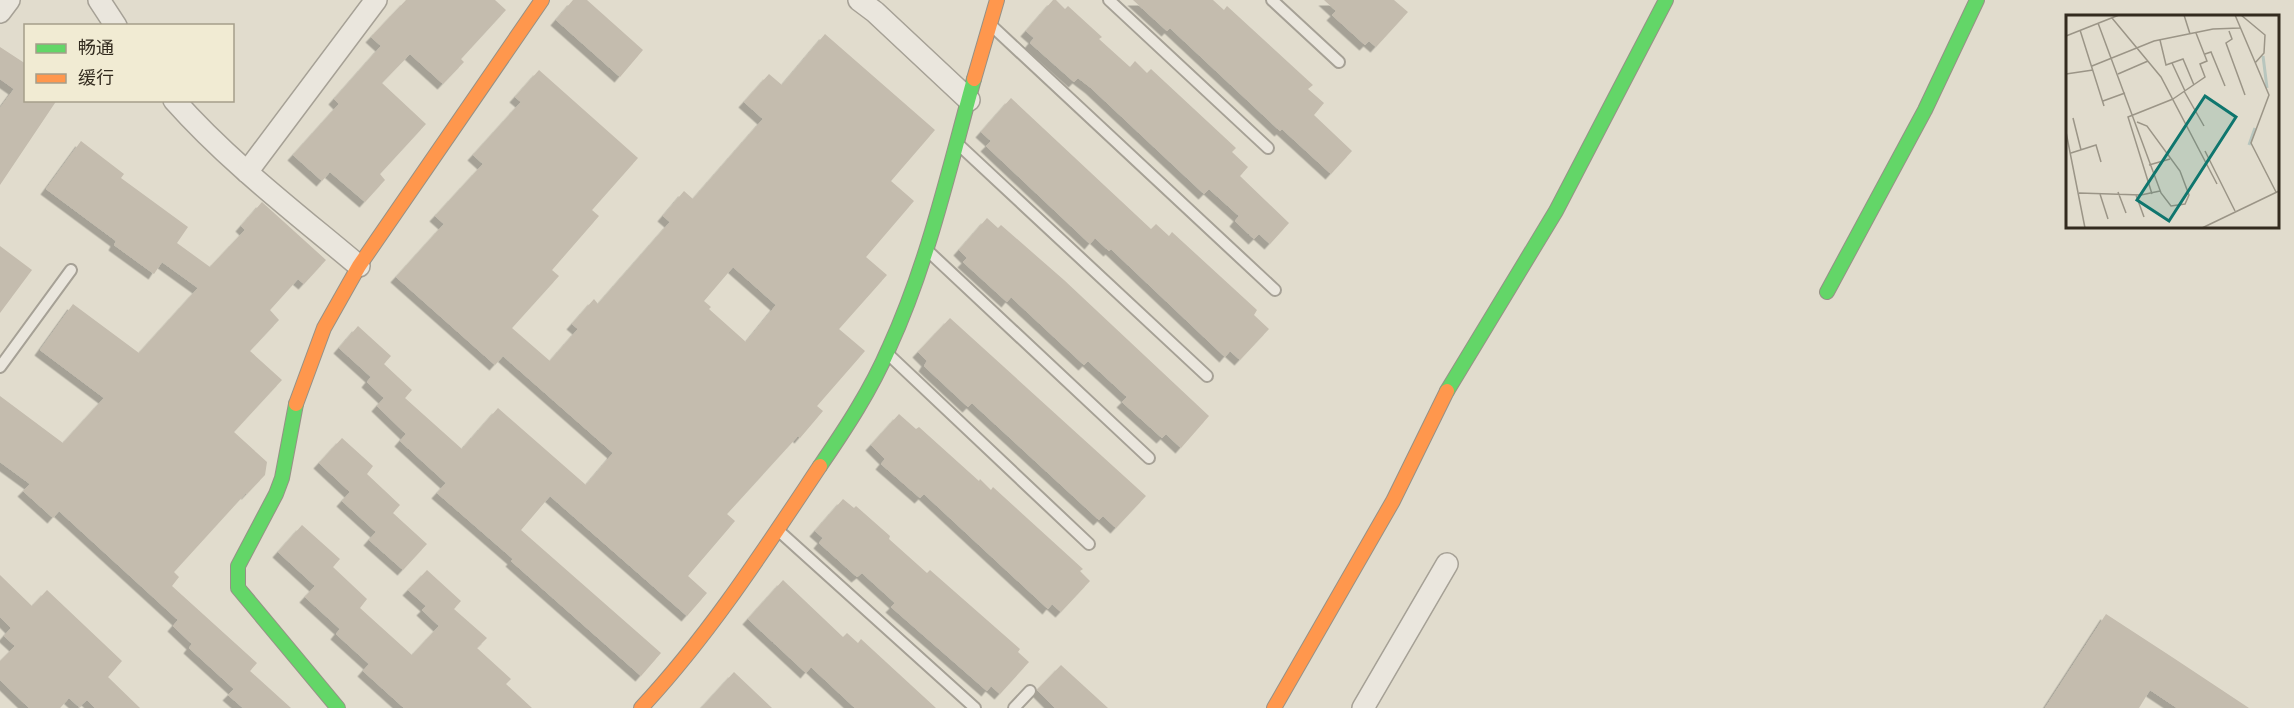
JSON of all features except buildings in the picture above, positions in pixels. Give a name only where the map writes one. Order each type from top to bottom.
[{"type":"street","points":[[0,12],[9,0]]},
{"type":"street","points":[[99,0],[115,24]]},
{"type":"street","points":[[247,172],[376,0]]},
{"type":"street","points":[[338,708],[238,588],[238,566],[282,478],[292,418],[310,360],[329,317],[359,266],[542,0]]},
{"type":"street","points":[[859,0],[875,12],[969,100]]},
{"type":"street","points":[[649,703],[714,621],[778,530],[859,406],[887,353],[909,302],[926,249],[997,0]]},
{"type":"street","points":[[1274,708],[1393,501],[1440,402],[1556,211],[1666,0]]},
{"type":"street","points":[[1827,292],[1925,110],[1977,0]]},
{"type":"street","points":[[176,102],[208,137],[247,172],[359,266]]},
{"type":"street","points":[[1363,708],[1447,564]]},
{"type":"lane","points":[[1109,0],[1268,148]]},
{"type":"lane","points":[[1272,0],[1339,62]]},
{"type":"lane","points":[[990,24],[1275,290]]},
{"type":"lane","points":[[957,142],[1207,376]]},
{"type":"lane","points":[[926,249],[1149,458]]},
{"type":"lane","points":[[0,367],[71,270]]},
{"type":"lane","points":[[887,353],[1089,544]]},
{"type":"lane","points":[[778,530],[975,708]]},
{"type":"lane","points":[[1014,708],[1030,691]]},
{"type":"traffic: fast","points":[[1447,391],[1556,211],[1666,0]]},
{"type":"traffic: fast","points":[[1827,292],[1925,110],[1977,0]]},
{"type":"traffic: fast","points":[[820,466],[866,394],[903,316],[937,215],[974,79]]},
{"type":"traffic: fast","points":[[296,404],[282,478],[238,566],[238,588],[338,708]]},
{"type":"traffic: slow","points":[[296,404],[324,328],[359,266],[542,0]]},
{"type":"traffic: slow","points":[[974,79],[997,0]]},
{"type":"traffic: slow","points":[[1274,708],[1393,501],[1447,391]]},
{"type":"traffic: slow","points":[[641,708],[713,621],[820,466]]}]
